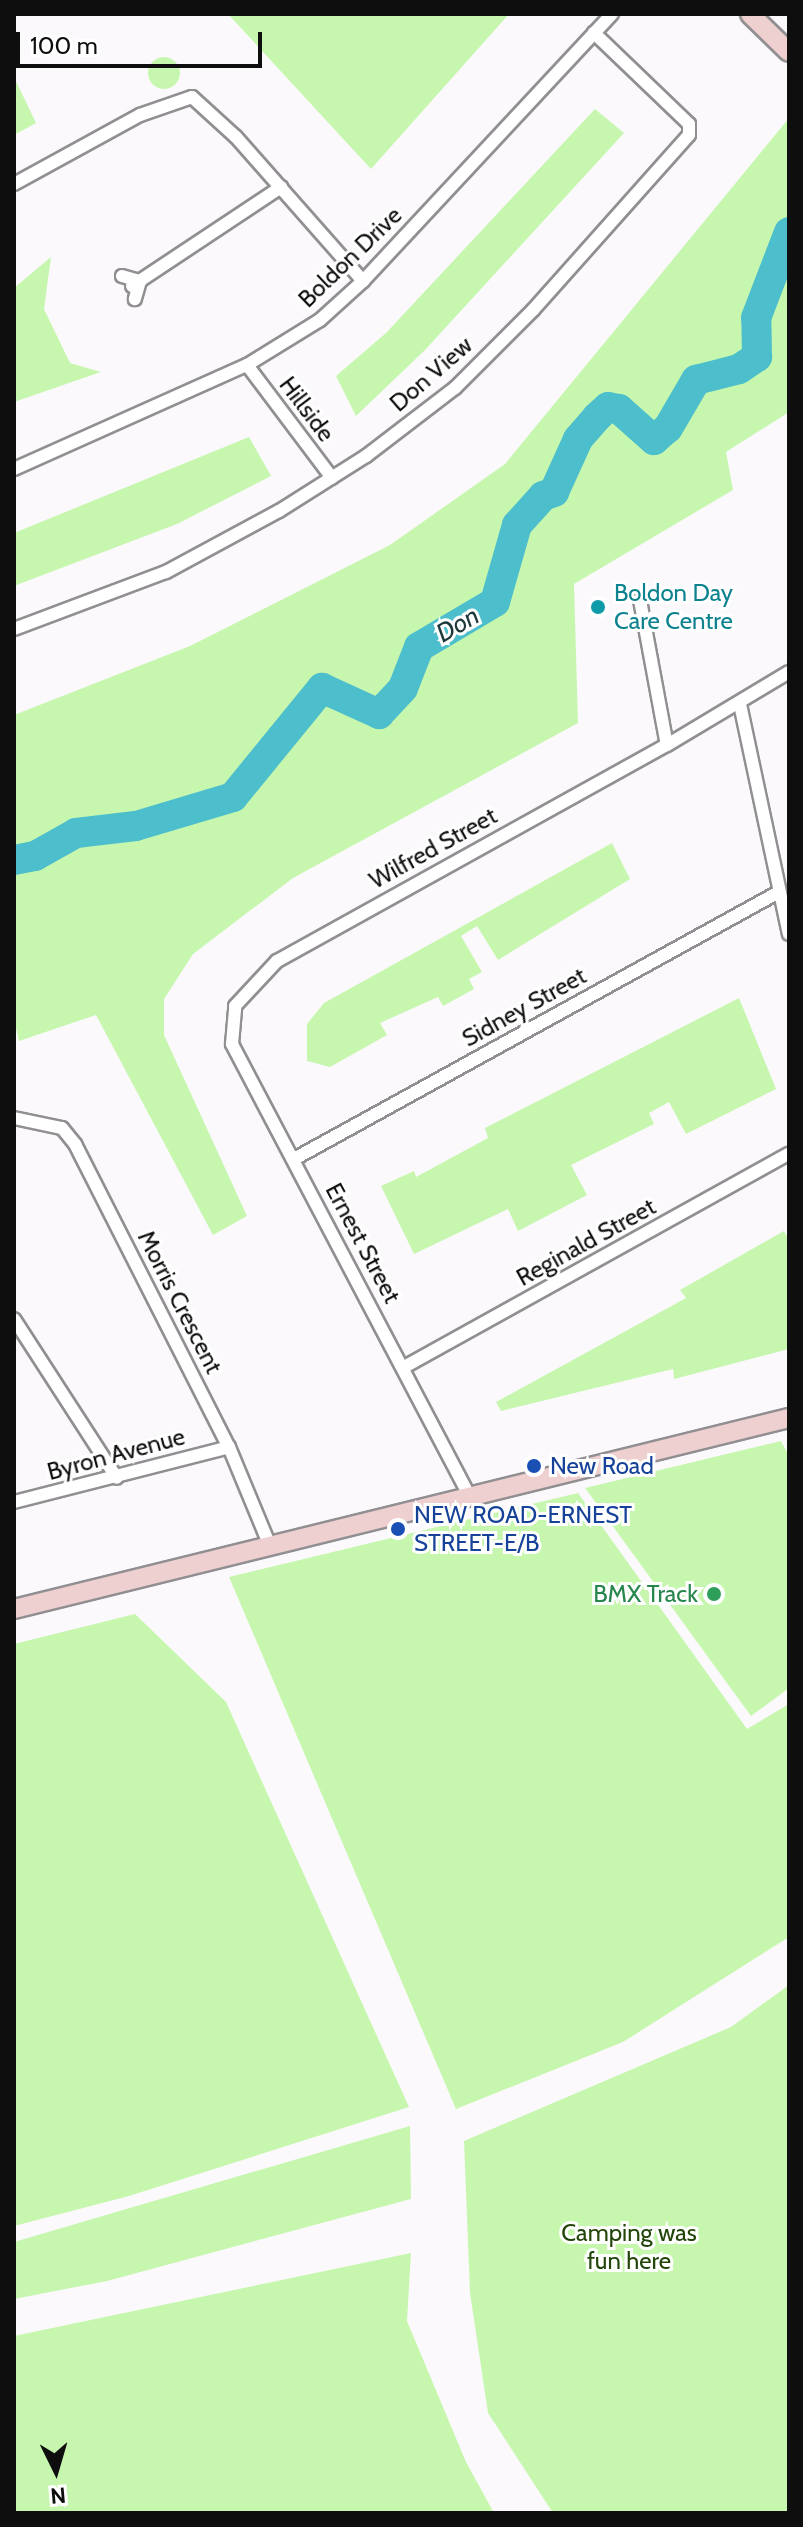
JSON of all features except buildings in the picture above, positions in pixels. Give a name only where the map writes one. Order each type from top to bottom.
[{"type":"main road","points":[[750,14],[789,52]]},
{"type":"main road","points":[[14,1609],[789,1418]]},
{"type":"street","name":"Boldon Drive","points":[[14,469],[247,365],[320,320],[363,281],[612,14]]},
{"type":"street","name":"Don View","points":[[14,629],[166,572],[332,478],[455,388],[533,310],[689,135],[689,124],[594,33]]},
{"type":"street","points":[[14,184],[140,115],[192,97],[281,187],[363,281]]},
{"type":"street","points":[[122,276],[136,289],[281,187]]},
{"type":"street","name":"Hillside","points":[[247,365],[332,478]]},
{"type":"street","points":[[640,600],[667,745]]},
{"type":"street","name":"Wilfred Street","points":[[235,1006],[277,961],[740,704],[789,672]]},
{"type":"street","points":[[740,704],[777,893],[789,934]]},
{"type":"street","name":"Sidney Street","points":[[294,1159],[777,893]]},
{"type":"street","name":"Ernest Street","points":[[235,1006],[232,1044],[470,1497]]},
{"type":"street","name":"Morris Crescent","points":[[14,1118],[62,1128],[75,1144],[229,1447],[270,1546]]},
{"type":"street","name":"Reginald Street","points":[[404,1367],[789,1154]]},
{"type":"street","points":[[14,1319],[117,1478]]},
{"type":"street","name":"Byron Avenue","points":[[14,1502],[229,1447]]},
{"type":"green space","points":[[228,14],[509,14],[371,169]]},
{"type":"green space","points":[[164,57],[175,62],[180,73],[175,84],[164,89],[153,84],[148,73],[153,62]]},
{"type":"green space","points":[[14,77],[36,123],[14,135]]},
{"type":"green space","points":[[595,109],[624,133],[425,350],[356,416],[336,376],[386,333]]},
{"type":"green space","points":[[789,118],[789,412],[726,452],[733,490],[574,584],[578,723],[293,878],[193,954],[164,999],[164,1035],[247,1216],[213,1235],[96,1015],[19,1041],[14,1019],[14,715],[190,646],[390,545],[505,464]]},
{"type":"green space","points":[[51,257],[44,309],[70,363],[101,372],[14,402],[14,288]]},
{"type":"green space","points":[[249,437],[271,476],[177,524],[14,586],[14,533]]},
{"type":"green space","points":[[612,843],[630,879],[498,960],[477,926],[461,936],[482,972],[469,979],[474,989],[443,1006],[438,997],[380,1023],[387,1035],[330,1067],[307,1061],[307,1024],[324,1003]]},
{"type":"green space","points":[[739,998],[776,1089],[686,1134],[669,1102],[649,1113],[654,1124],[571,1165],[587,1195],[518,1231],[508,1209],[414,1254],[381,1186],[414,1171],[416,1177],[488,1138],[485,1128]]},
{"type":"green space","points":[[784,1231],[789,1240],[789,1349],[674,1379],[673,1369],[501,1411],[496,1402],[686,1298],[680,1290]]},
{"type":"green space","points":[[781,1441],[789,1456],[789,1688],[751,1716],[585,1488]]},
{"type":"green space","points":[[578,1493],[747,1729],[789,1704],[789,1937],[623,2042],[456,2109],[229,1577]]},
{"type":"green space","points":[[135,1614],[226,1702],[409,2107],[129,2196],[14,2226],[14,1644]]},
{"type":"green space","name":"Camping was fun here","points":[[789,1985],[789,2513],[553,2513],[488,2413],[470,2293],[464,2141],[731,2027]]},
{"type":"green space","points":[[410,2126],[411,2199],[107,2281],[14,2299],[14,2242]]},
{"type":"green space","points":[[411,2253],[407,2321],[466,2462],[494,2513],[14,2513],[14,2336]]},
{"type":"waterway","name":"Don","points":[[14,860],[35,856],[76,833],[136,826],[233,797],[322,688],[379,714],[403,688],[419,647],[495,602],[517,525],[543,496],[554,492],[578,439],[597,417],[608,407],[619,409],[654,440],[668,428],[696,380],[739,369],[757,357],[756,318],[789,232]]},
{"type":"place","name":"Boldon Day Care Centre","points":[[598,607]]},
{"type":"place","name":"New Road","points":[[534,1466]]},
{"type":"place","name":"NEW ROAD-ERNEST STREET-E/B","points":[[398,1529]]},
{"type":"place","name":"BMX Track","points":[[714,1594]]}]
